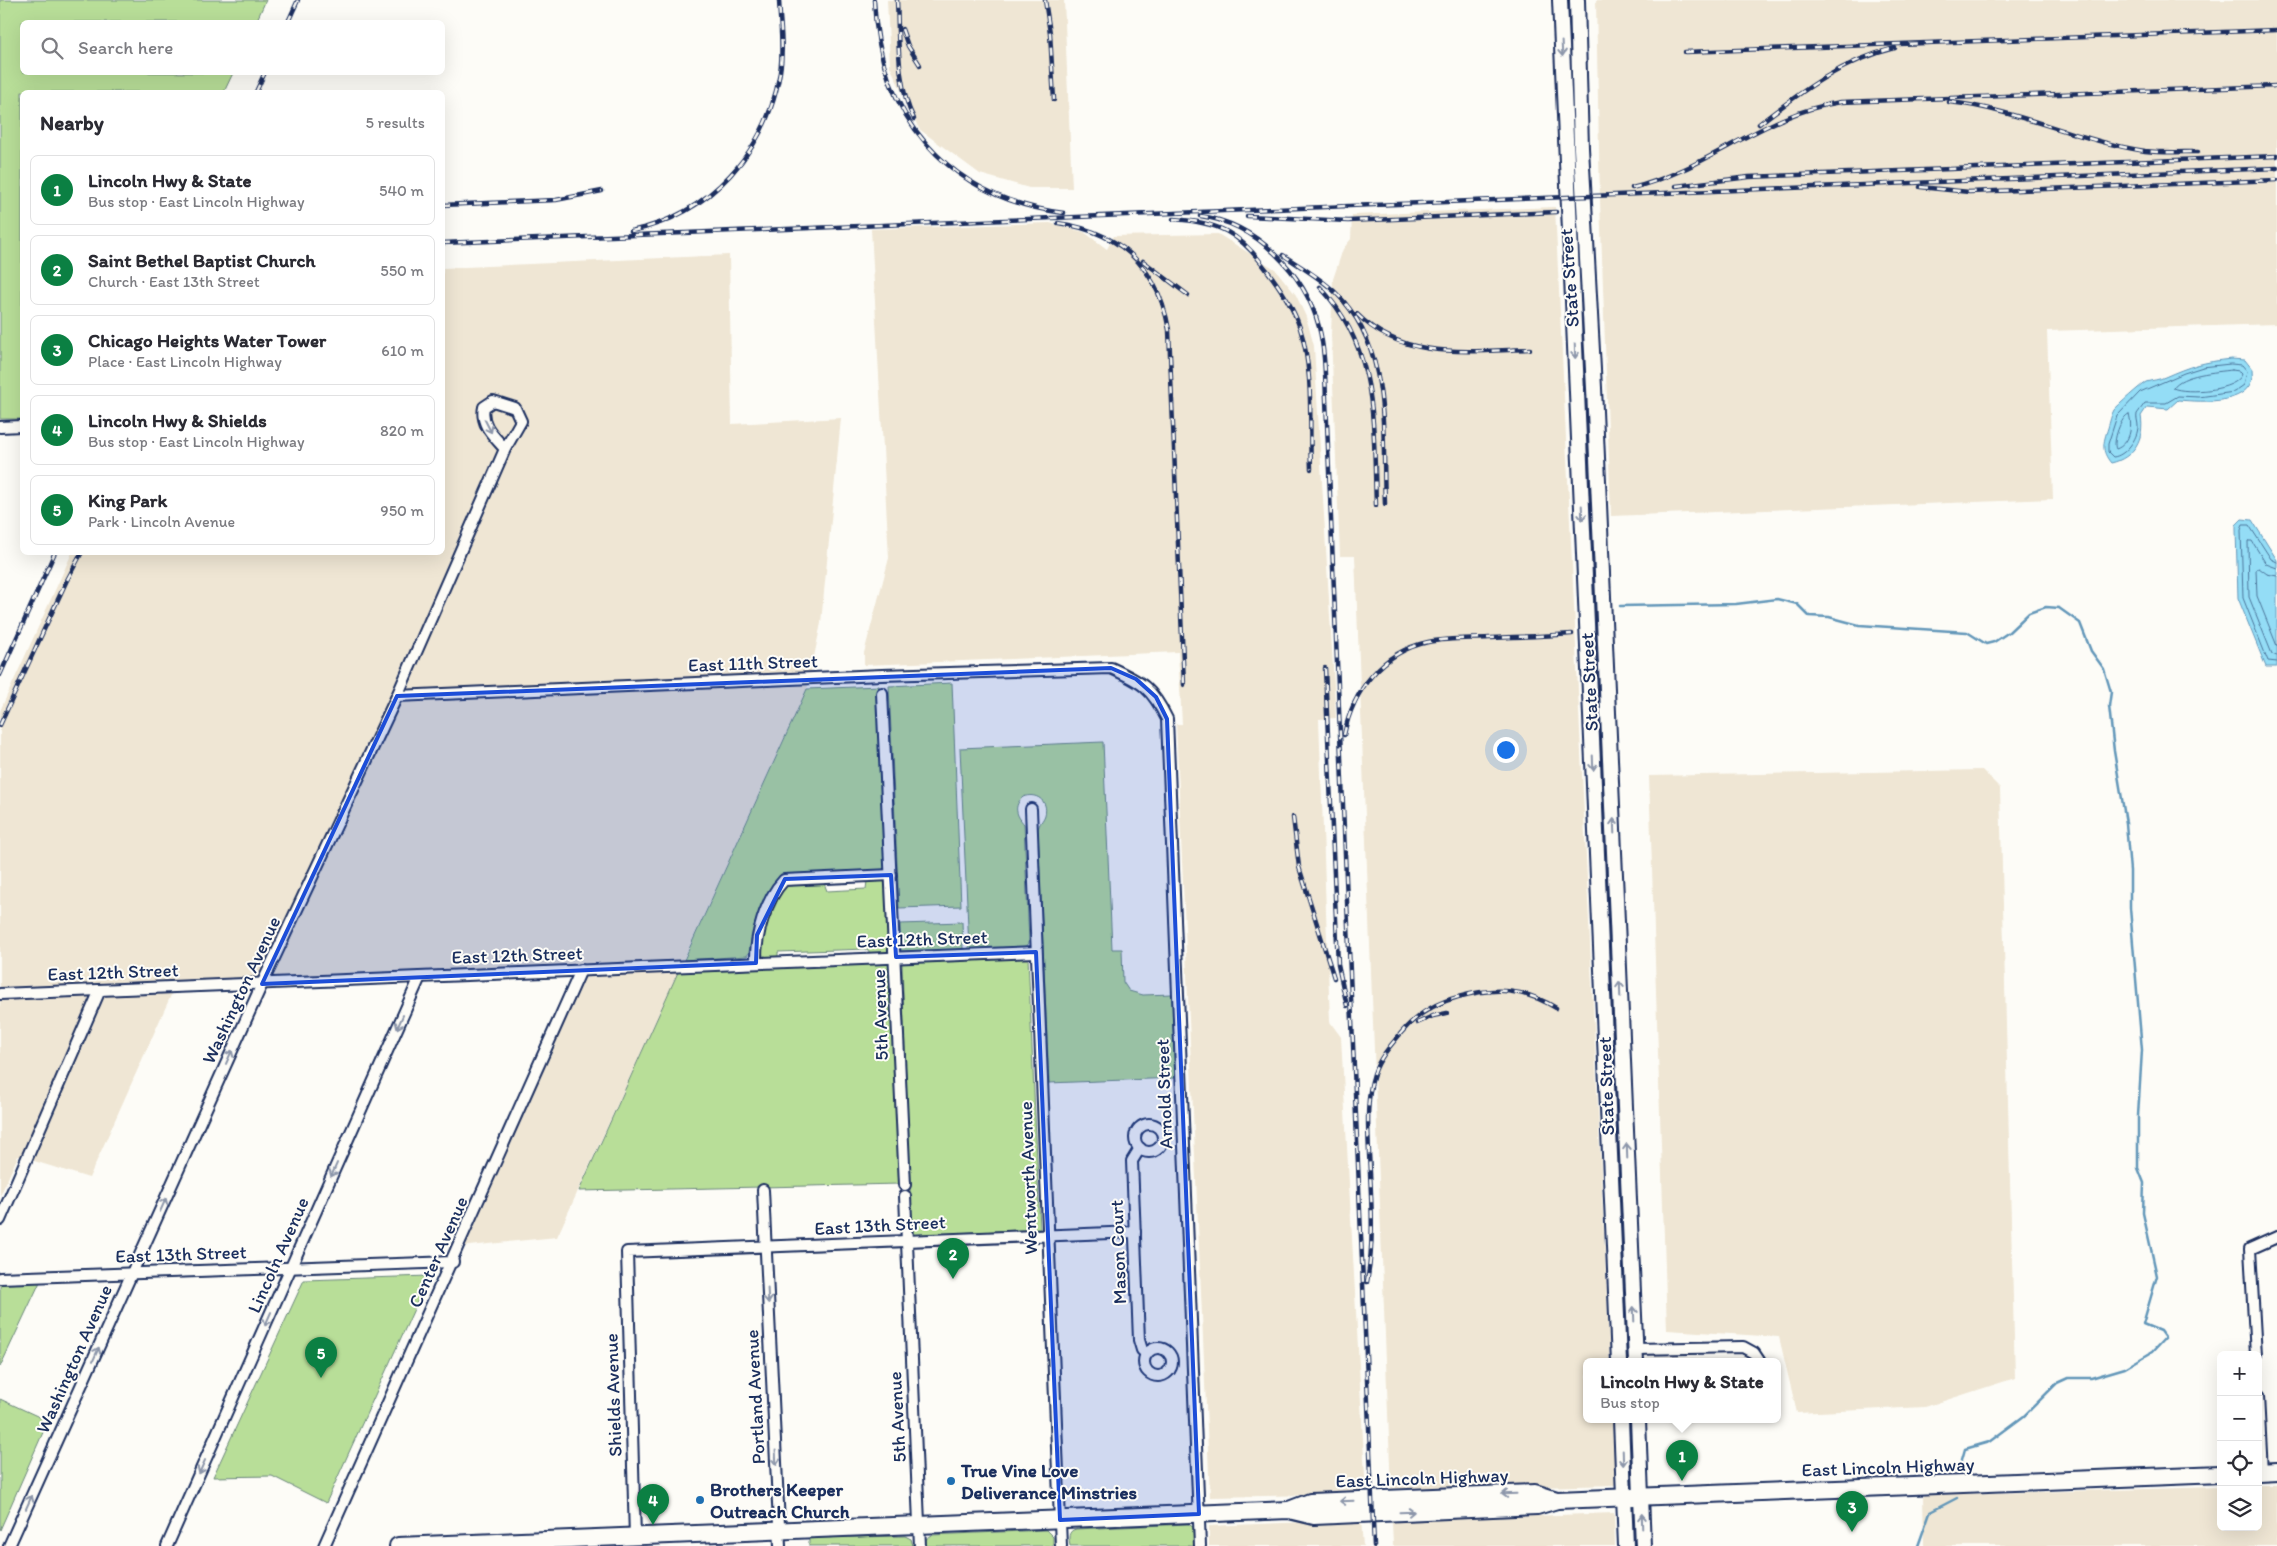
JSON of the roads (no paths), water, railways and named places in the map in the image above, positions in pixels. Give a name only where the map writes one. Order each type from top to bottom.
[{"type":"main road","name":"East Lincoln Highway","points":[[398,1546],[779,1538],[920,1525],[1288,1510],[1314,1516],[1537,1506],[1557,1500],[1641,1496],[2217,1474]]},
{"type":"street","name":"State Street","points":[[1560,0],[1619,1358]]},
{"type":"street","name":"State Street","points":[[1577,0],[1580,148],[1594,380],[1636,1356]]},
{"type":"street","name":"Washington Avenue","points":[[9,1546],[262,984],[397,696],[505,449],[521,421],[515,408],[493,401],[484,407],[482,414],[486,427],[505,449]]},
{"type":"street","points":[[0,427],[20,426]]},
{"type":"street","name":"East 11th Street","points":[[397,696],[882,675],[1111,668]]},
{"type":"street","name":"Arnold Street","points":[[1111,668],[1136,679],[1156,697],[1167,720],[1200,1546]]},
{"type":"street","name":"5th Avenue","points":[[882,693],[896,957],[904,1185]]},
{"type":"street","name":"Wentworth Avenue","points":[[1031,808],[1061,1546]]},
{"type":"street","points":[[756,963],[756,935],[776,890],[784,880],[891,875]]},
{"type":"street","name":"East 12th Street","points":[[0,994],[1036,952]]},
{"type":"street","name":"Center Avenue","points":[[324,1546],[453,1262],[581,970]]},
{"type":"street","name":"Lincoln Avenue","points":[[167,1546],[420,977]]},
{"type":"street","points":[[0,1220],[100,990]]},
{"type":"street","name":"Mason Court","points":[[1140,1148],[1132,1161],[1139,1340],[1142,1350],[1146,1354]]},
{"type":"street","name":"Portland Avenue","points":[[763,1190],[779,1538]]},
{"type":"street","name":"5th Avenue","points":[[905,1196],[920,1546]]},
{"type":"street","name":"East 13th Street","points":[[627,1252],[1135,1232]]},
{"type":"street","points":[[2256,1351],[2250,1249],[2277,1237]]},
{"type":"street","name":"Shields Avenue","points":[[627,1252],[640,1540]]},
{"type":"street","name":"East 13th Street","points":[[0,1278],[453,1262]]},
{"type":"street","points":[[1636,1356],[1743,1347],[1754,1353],[1757,1358]]},
{"type":"street","points":[[1621,1423],[1626,1546]]},
{"type":"street","points":[[1638,1423],[1643,1546]]},
{"type":"street","points":[[2262,1434],[2266,1472]]},
{"type":"water","points":[[2231,359],[2245,360],[2252,369],[2251,381],[2246,390],[2237,396],[2213,401],[2178,400],[2168,409],[2147,407],[2141,416],[2141,432],[2136,446],[2126,457],[2111,463],[2104,451],[2104,447],[2111,416],[2114,410],[2130,395],[2146,382],[2163,378],[2197,365]]},
{"type":"water","points":[[2242,519],[2252,520],[2277,560],[2277,667],[2266,667],[2238,598],[2236,525]]},
{"type":"waterway","points":[[1620,606],[1736,604],[1777,599],[1797,604],[1809,616],[1829,617],[1859,625],[1967,632],[1986,644],[1994,642],[2009,632],[2029,613],[2046,607],[2059,608],[2080,623],[2091,651],[2104,669],[2111,692],[2109,706],[2114,751],[2126,823],[2130,871],[2130,908],[2142,1050],[2138,1116],[2138,1168],[2144,1183],[2143,1213],[2157,1276],[2143,1324],[2160,1331],[2165,1338],[2152,1352],[2125,1368],[2091,1378],[2068,1378],[2057,1383],[2024,1416],[1989,1442],[1965,1449],[1959,1470]]},
{"type":"waterway","points":[[1918,1546],[1930,1512],[1957,1498]]},
{"type":"railway","points":[[289,20],[298,0]]},
{"type":"railway","points":[[631,231],[660,223],[686,211],[730,175],[748,153],[762,128],[773,101],[780,72],[782,45],[779,0]]},
{"type":"railway","points":[[874,0],[879,42],[889,80],[905,114],[927,144],[954,170],[986,190],[1022,204],[1064,213]]},
{"type":"railway","points":[[897,0],[901,76],[908,105],[914,119]]},
{"type":"railway","points":[[1045,0],[1050,33],[1054,100]]},
{"type":"railway","points":[[902,29],[908,46],[920,65]]},
{"type":"railway","points":[[1685,52],[2277,30]]},
{"type":"railway","points":[[1759,124],[1790,100],[1839,69],[1895,48]]},
{"type":"railway","points":[[257,90],[264,75]]},
{"type":"railway","points":[[1632,188],[1686,168],[1760,129],[1786,118],[1812,108],[1841,102],[2277,86]]},
{"type":"railway","points":[[1949,102],[1998,111],[2120,146],[2151,152],[2198,152]]},
{"type":"railway","points":[[1676,186],[1749,177],[2277,156]]},
{"type":"railway","points":[[445,243],[2277,168]]},
{"type":"railway","points":[[1920,187],[1969,192],[2277,180]]},
{"type":"railway","points":[[445,205],[556,200],[602,191]]},
{"type":"railway","points":[[1247,216],[1348,221],[1556,212]]},
{"type":"railway","points":[[1200,216],[1221,221],[1240,229],[1259,240],[1275,254],[1290,270],[1312,307],[1319,327],[1322,345],[1374,1546]]},
{"type":"railway","points":[[1173,219],[1189,220],[1215,226],[1237,238],[1256,256],[1290,305],[1300,328],[1307,362],[1310,398],[1311,469]]},
{"type":"railway","points":[[1058,223],[1100,235],[1118,244],[1133,256],[1146,271],[1156,288],[1164,308],[1169,330],[1184,685]]},
{"type":"railway","points":[[1283,255],[1336,293],[1354,315],[1367,339],[1375,365],[1380,392],[1383,421],[1385,504]]},
{"type":"railway","points":[[1143,261],[1188,295]]},
{"type":"railway","points":[[1320,287],[1339,311],[1353,336],[1363,362],[1373,417],[1376,505]]},
{"type":"railway","points":[[1357,314],[1375,329],[1395,340],[1416,346],[1461,351],[1530,349]]},
{"type":"railway","points":[[0,675],[54,555]]},
{"type":"railway","points":[[0,725],[80,555]]},
{"type":"railway","points":[[1344,735],[1354,703],[1372,675],[1397,654],[1412,647],[1443,640],[1572,634]]},
{"type":"railway","points":[[1325,668],[1338,965],[1347,1006]]},
{"type":"railway","points":[[1293,817],[1299,867],[1334,978]]},
{"type":"railway","points":[[1367,1282],[1372,1234],[1368,1113],[1371,1084],[1379,1063],[1386,1052],[1407,1026],[1420,1015],[1442,1002],[1458,997],[1484,992],[1508,991],[1532,996],[1556,1008]]},
{"type":"railway","points":[[1417,1023],[1433,1016],[1447,1013]]},
{"type":"place","name":"Saint Bethel Baptist Church","points":[[953,1279]]},
{"type":"place","name":"King Park","points":[[321,1378]]},
{"type":"place","name":"True Vine Love Deliverance Minstries","points":[[951,1481]]},
{"type":"place","name":"Lincoln Hwy & State","points":[[1682,1481]]},
{"type":"place","name":"Brothers Keeper Outreach Church","points":[[700,1500]]},
{"type":"place","name":"Lincoln Hwy & Shields","points":[[653,1525]]},
{"type":"place","name":"Chicago Heights Water Tower","points":[[1852,1532]]}]
